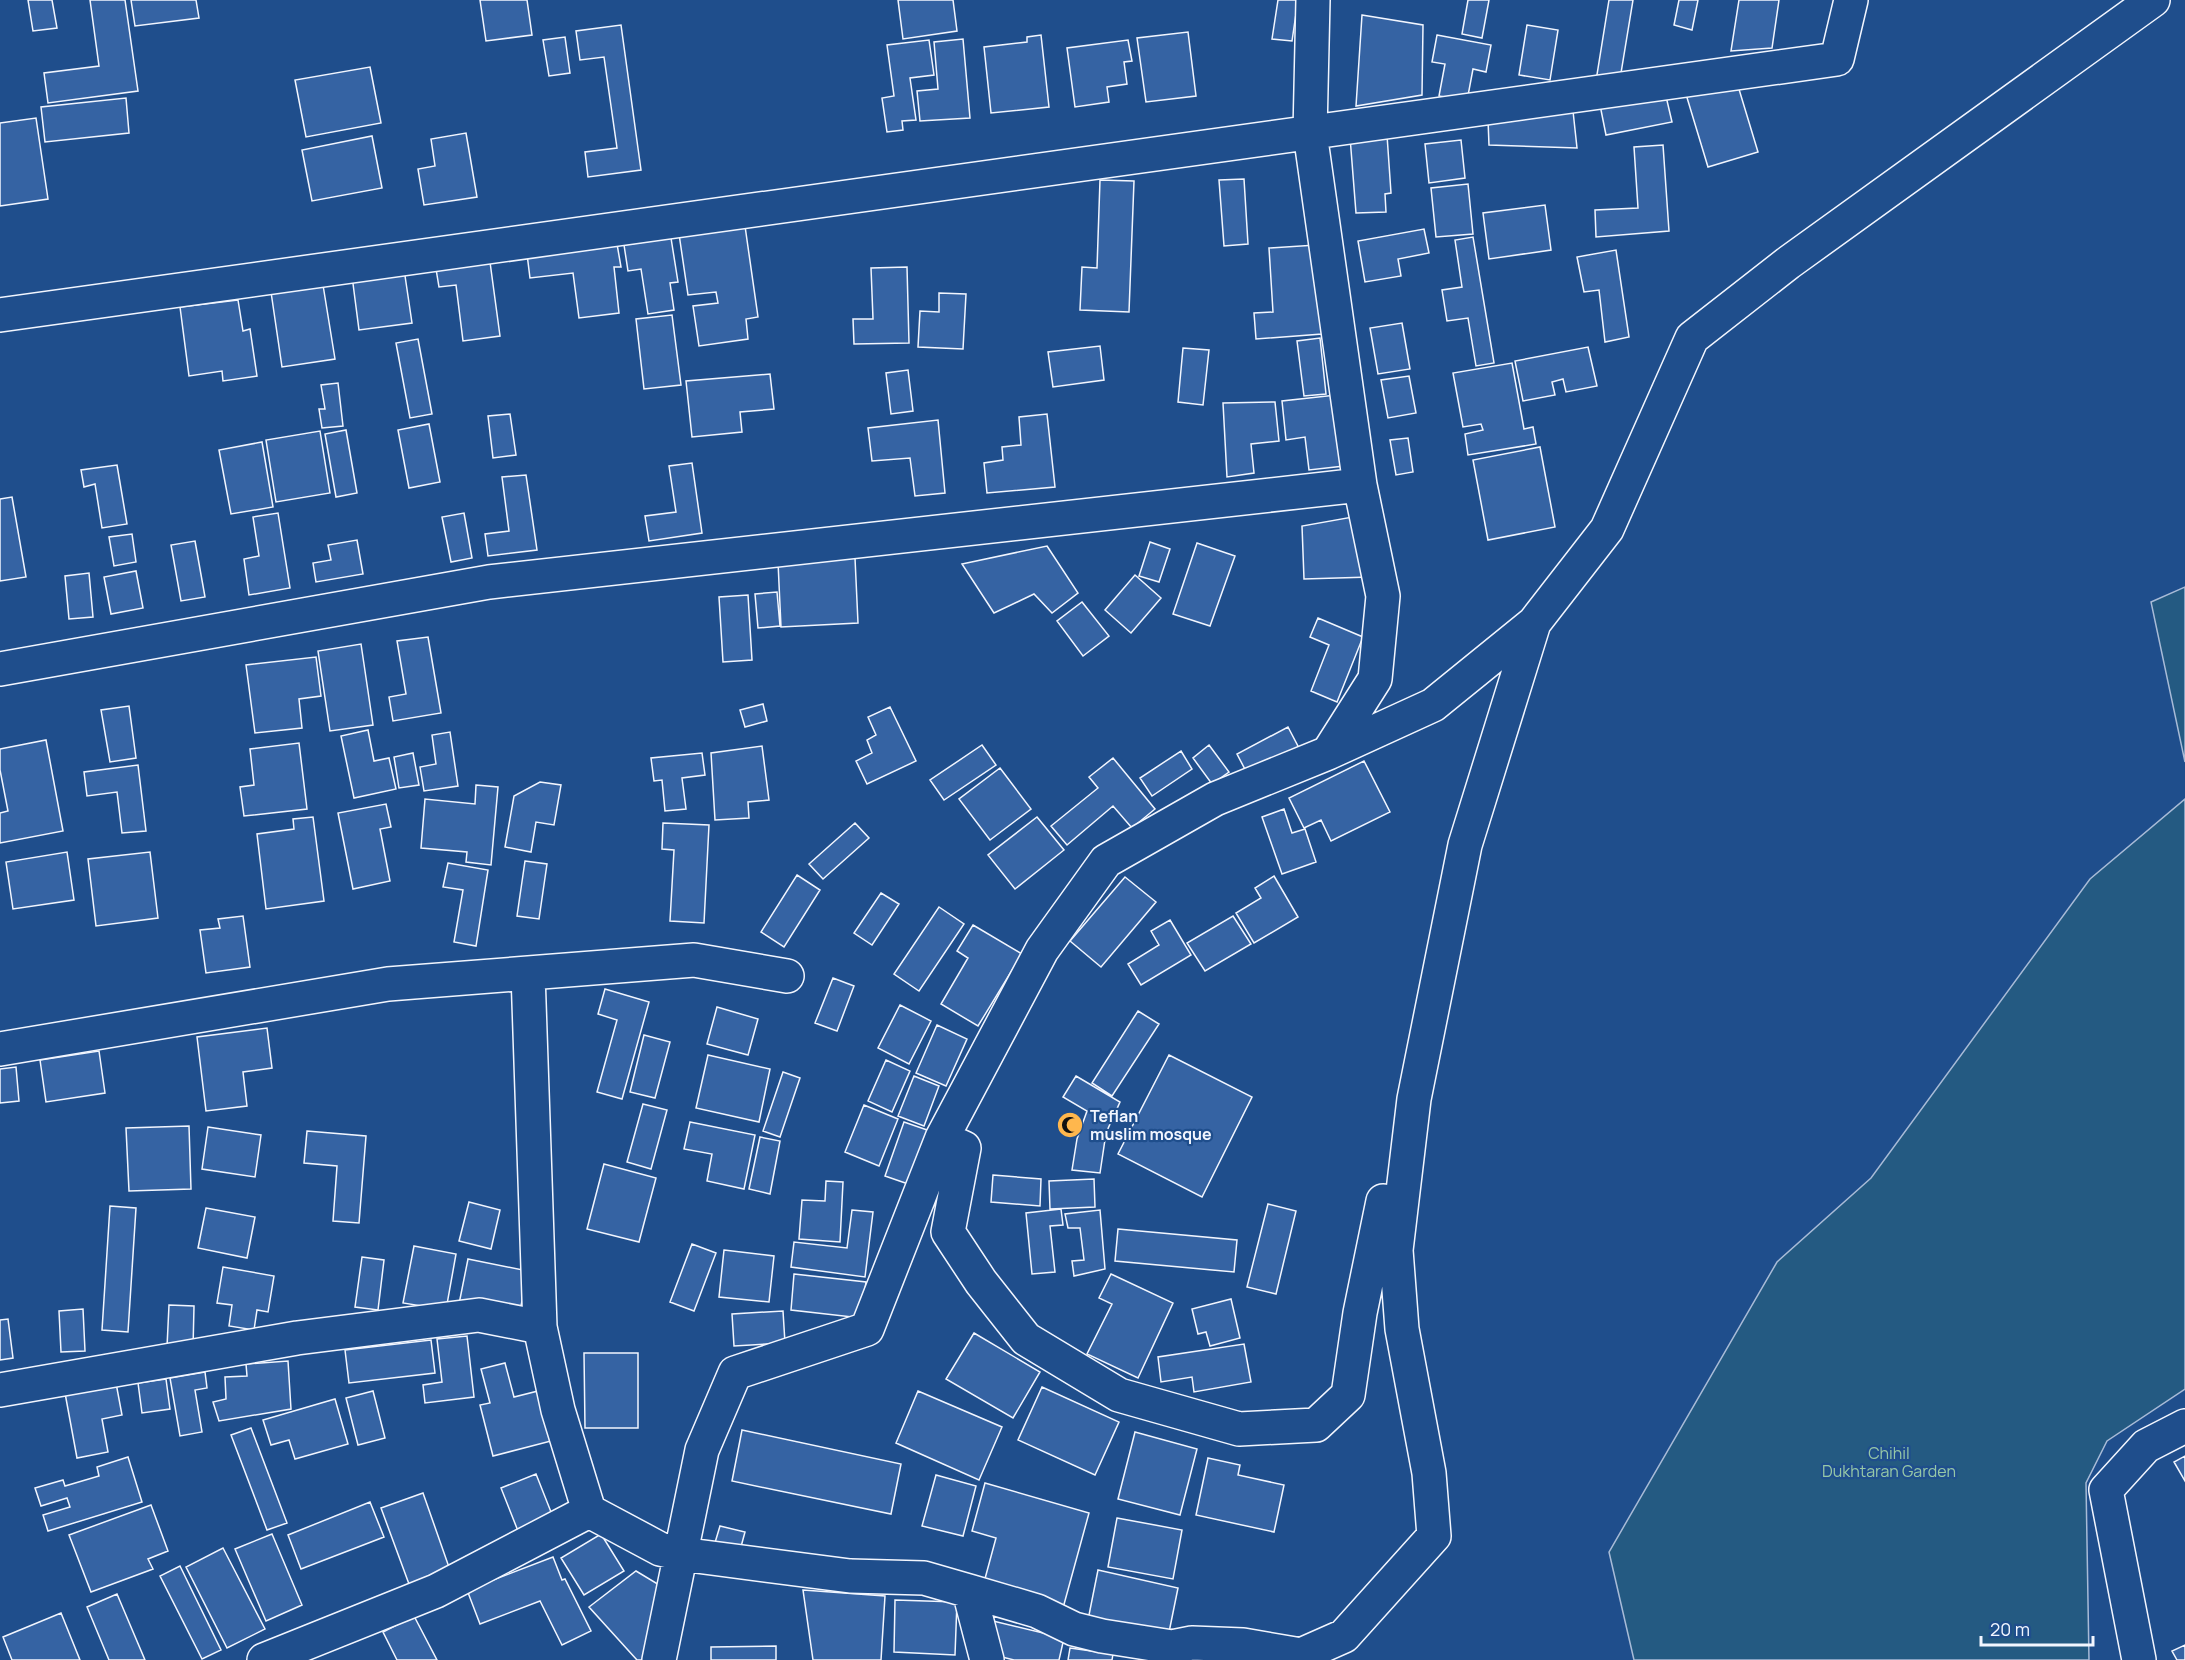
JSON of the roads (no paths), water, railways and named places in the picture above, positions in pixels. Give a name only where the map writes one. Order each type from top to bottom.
[{"type":"street","points":[[1313,0],[1310,133],[1360,484],[1383,596],[1375,679],[1328,753]]},
{"type":"street","points":[[0,315],[1837,59],[1851,0]]},
{"type":"street","points":[[659,1660],[702,1450],[735,1373],[867,1329],[942,1138],[1042,950],[1106,861],[1215,799],[1328,753],[1433,705],[1534,623],[1607,529],[1692,338],[1788,263],[2153,0]]},
{"type":"street","points":[[0,669],[489,582],[1360,484]]},
{"type":"street","points":[[528,974],[540,1327],[558,1410],[589,1511],[660,1549],[681,1554],[850,1576],[924,1578],[1037,1611],[1074,1629],[1102,1636],[1172,1647],[1192,1642],[1242,1645],[1301,1655],[1344,1636],[1434,1536],[1429,1473],[1401,1329],[1396,1250],[1414,1099],[1465,845],[1534,623]]},
{"type":"street","points":[[0,1049],[388,984],[694,960],[787,976]]},
{"type":"street","points":[[942,1138],[964,1148],[948,1232],[981,1282],[1026,1339],[1119,1395],[1239,1429],[1316,1425],[1348,1395],[1360,1313],[1385,1186],[1414,1099]]},
{"type":"street","points":[[0,1390],[297,1338],[479,1315],[540,1327]]},
{"type":"street","points":[[2139,1660],[2106,1490],[2146,1446],[2185,1426]]},
{"type":"street","points":[[264,1660],[436,1592],[589,1511]]},
{"type":"street","points":[[969,1591],[987,1660]]},
{"type":"place","name":"Teflan muslim mosque","points":[[1070,1125]]},
{"type":"park label","name":"Chihil Dukhtaran Garden","points":[[1889,1462]]}]
